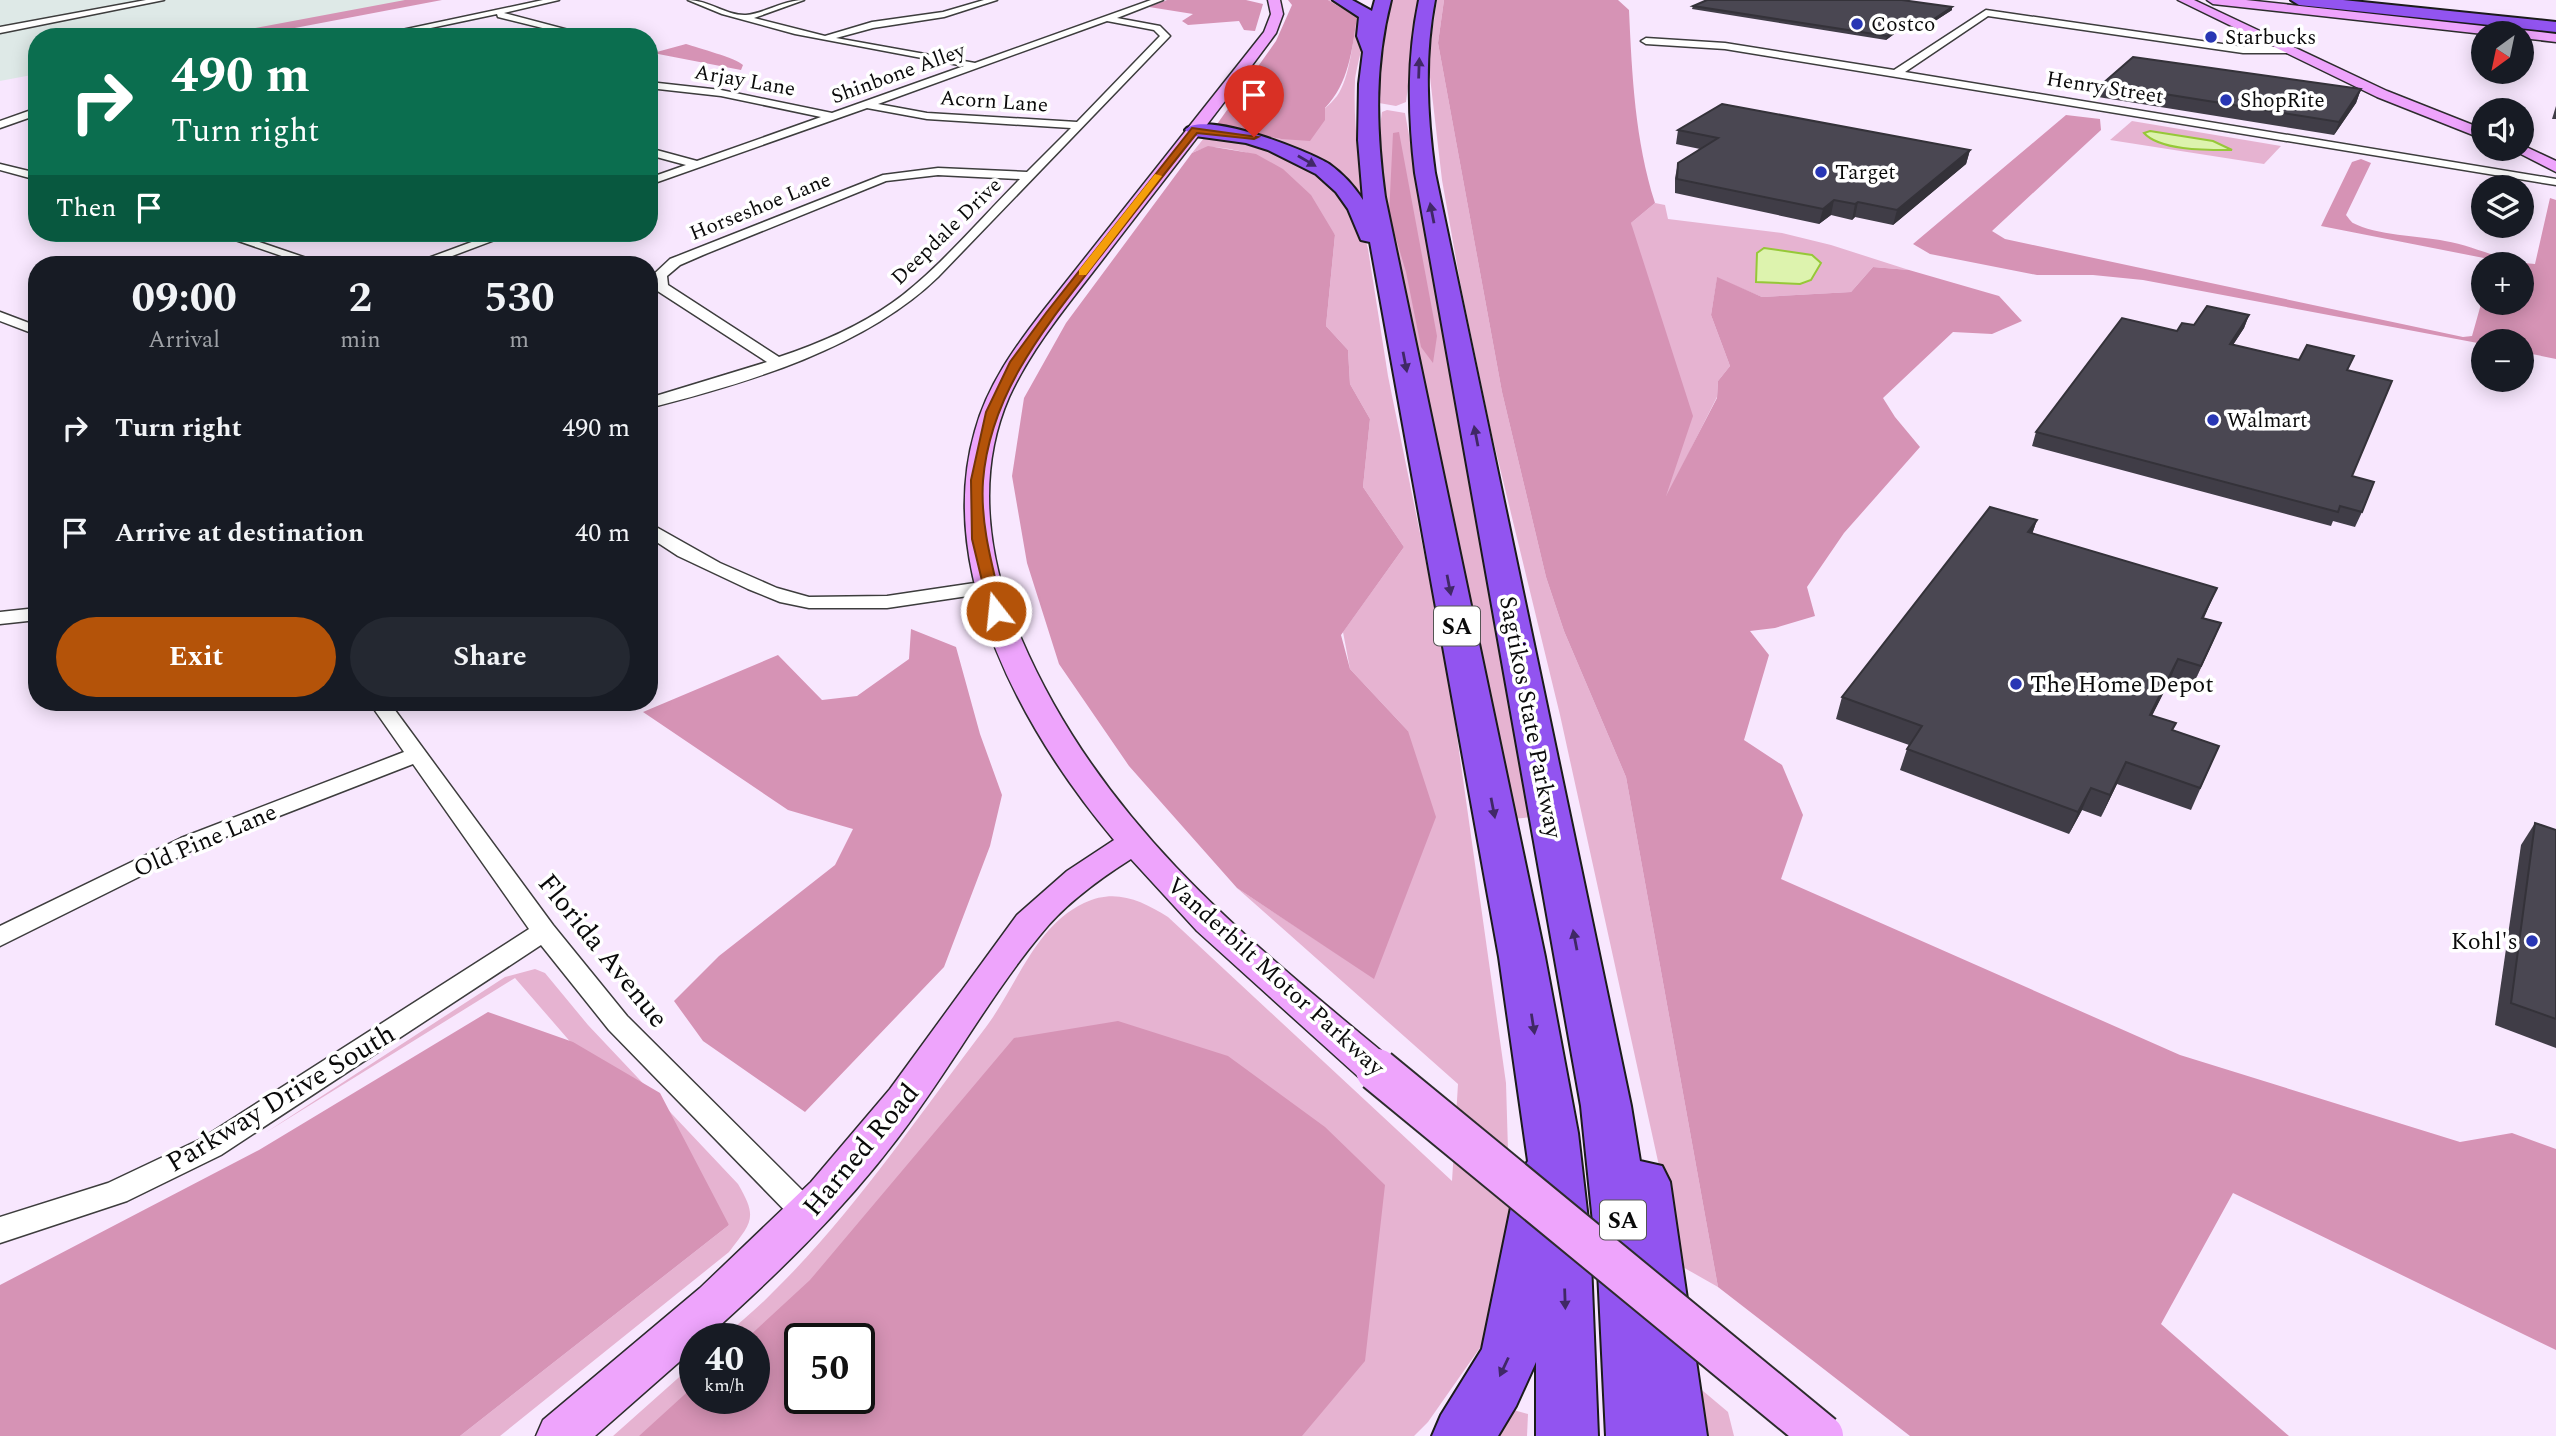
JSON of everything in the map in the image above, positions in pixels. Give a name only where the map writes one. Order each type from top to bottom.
[{"type":"highway","points":[[1341,0],[1367,15],[1365,36],[1371,55]]},
{"type":"highway","name":"SA","points":[[1383,0],[1367,88],[1368,149],[1378,225],[1522,957],[1552,1133],[1563,1237],[1567,1436]]},
{"type":"highway","points":[[2300,0],[2556,27]]},
{"type":"highway","points":[[2349,0],[2556,27]]},
{"type":"highway","points":[[2435,0],[2556,13]]},
{"type":"highway","name":"Sagtikos State Parkway","points":[[1427,1],[1418,76],[1425,173],[1588,1007],[1622,1212],[1633,1340],[1637,1436]]},
{"type":"highway","points":[[1195,130],[1236,133],[1264,140],[1298,155],[1333,177],[1350,194],[1360,211],[1373,256],[1392,295]]},
{"type":"highway","points":[[1588,1007],[1637,1138],[1676,1436]]},
{"type":"highway","points":[[1463,1436],[1495,1386],[1511,1351],[1552,1133]]},
{"type":"main road","name":"Vanderbilt Motor Parkway","points":[[1274,0],[1278,14],[1273,28],[1026,346],[998,397],[986,430],[977,480],[979,539],[988,587],[1004,636],[1038,709],[1072,764],[1135,842],[1192,904],[1256,965],[1377,1070],[1822,1436]]},
{"type":"main road","points":[[2184,0],[2397,100],[2471,129]]},
{"type":"main road","points":[[2213,0],[2471,29]]},
{"type":"main road","points":[[2200,8],[2212,3],[2232,2]]},
{"type":"main road","points":[[2424,24],[2471,35]]},
{"type":"main road","points":[[2534,36],[2556,38]]},
{"type":"main road","points":[[2237,49],[2319,64]]},
{"type":"main road","points":[[2534,156],[2556,167]]},
{"type":"main road","name":"Harned Road","points":[[560,1436],[746,1272],[807,1214],[860,1156],[904,1101],[1029,924],[1079,878],[1135,842]]},
{"type":"street","points":[[0,30],[160,0]]},
{"type":"street","points":[[418,28],[555,0]]},
{"type":"street","points":[[692,0],[745,19],[825,38],[975,66]]},
{"type":"street","points":[[745,19],[800,0]]},
{"type":"street","points":[[825,38],[872,24],[944,14],[993,0]]},
{"type":"street","name":"Shinbone Alley","points":[[658,179],[1159,0]]},
{"type":"street","points":[[494,13],[555,28]]},
{"type":"street","points":[[1897,73],[1986,13],[2237,49],[2291,50]]},
{"type":"street","name":"Deepdale Drive","points":[[658,400],[778,363],[845,335],[890,311],[1029,176],[1165,36],[1157,29],[1108,19]]},
{"type":"street","name":"Henry Street","points":[[1646,41],[1725,46],[2556,182]]},
{"type":"street","name":"Arjay Lane","points":[[658,86],[721,93],[834,117]]},
{"type":"street","name":"Acorn Lane","points":[[868,105],[927,116],[1077,125]]},
{"type":"street","points":[[0,125],[28,114]]},
{"type":"street","points":[[658,154],[698,165]]},
{"type":"street","points":[[0,167],[28,175]]},
{"type":"street","name":"Horseshoe Lane","points":[[778,363],[661,287],[660,275],[675,262],[883,178],[909,172],[933,171],[1029,176]]},
{"type":"street","points":[[249,242],[292,256]]},
{"type":"street","points":[[442,256],[482,242]]},
{"type":"street","points":[[0,316],[28,327]]},
{"type":"street","points":[[658,536],[717,568],[788,598],[831,604],[933,596],[988,587]]},
{"type":"street","points":[[0,618],[28,615]]},
{"type":"street","name":"Florida Avenue","points":[[385,711],[544,931],[618,1023],[807,1214]]},
{"type":"street","name":"Old Pine Lane","points":[[0,937],[189,843],[416,755]]},
{"type":"street","name":"Parkway Drive South","points":[[0,1230],[117,1192],[211,1147],[544,931]]},
{"type":"shaded area","points":[[0,0],[428,0],[281,28],[28,28],[28,76],[0,81]]},
{"type":"shaded area","points":[[405,0],[442,0],[294,28],[255,28]]},
{"type":"shaded area","points":[[1167,0],[1246,0],[1263,4],[1255,31],[1244,30],[1239,21],[1188,25],[1182,21],[1193,14],[1149,7]]},
{"type":"shaded area","points":[[1288,0],[1328,0],[1357,17],[1348,66],[1339,88],[1325,108],[1325,120],[1310,141],[1281,139],[1215,127],[1276,41],[1292,5]]},
{"type":"shaded area","points":[[1328,0],[1344,4],[1358,14],[1364,28],[1355,81],[1355,113],[1367,206],[1341,178],[1310,155],[1279,142],[1236,131],[1281,139],[1331,102],[1345,79],[1357,17]]},
{"type":"shaded area","points":[[1388,0],[1419,0],[1406,102],[1396,106],[1379,103],[1376,49]]},
{"type":"shaded area","points":[[1437,0],[1444,0],[1438,43],[1502,392],[1546,577],[1564,631],[1626,777],[1718,1287],[1681,1266],[1560,715],[1491,431],[1442,180],[1428,60]]},
{"type":"shaded area","points":[[1444,0],[1618,0],[1629,10],[1639,132],[1655,203],[1631,223],[1693,416],[1666,496],[1717,398],[1718,381],[1730,366],[1711,315],[1717,277],[1762,297],[1851,292],[1873,267],[1909,270],[1999,296],[2022,321],[1992,334],[1953,332],[1883,398],[1920,447],[1844,533],[1807,587],[1815,616],[1775,628],[1750,631],[1769,655],[1744,740],[1782,765],[1803,815],[1781,879],[2180,1055],[2460,1142],[2512,1133],[2556,1149],[2556,1350],[2233,1193],[2161,1324],[2289,1436],[1910,1436],[1718,1287],[1626,777],[1564,631],[1546,577],[1502,392],[1438,43]]},
{"type":"shaded area","points":[[686,44],[725,56],[743,65],[741,70],[658,54],[658,52]]},
{"type":"shaded area","points":[[1387,110],[1405,113],[1533,817],[1511,819],[1376,154],[1382,112]]},
{"type":"shaded area","points":[[2066,115],[2100,119],[2101,130],[1992,231],[2005,239],[2463,337],[2471,336],[2471,342],[2143,280],[2093,275],[2037,275],[1930,254],[1913,244]]},
{"type":"shaded area","points":[[2132,121],[2281,146],[2264,164],[2110,140]]},
{"type":"shaded area","points":[[2150,131],[2213,141],[2232,150],[2173,146],[2151,139],[2144,133]]},
{"type":"shaded area","points":[[1399,132],[1437,336],[1433,363],[1421,347],[1406,272],[1389,215],[1393,133]]},
{"type":"shaded area","points":[[1210,135],[1258,140],[1324,175],[1361,223],[1368,249],[1388,376],[1447,666],[1506,1083],[1511,1251],[1484,1342],[1428,1422],[1414,1436],[613,1436],[679,1377],[679,1414],[770,1414],[770,1323],[739,1323],[803,1262],[858,1197],[986,1027],[1039,942],[1067,914],[1095,899],[1106,896],[1128,898],[1168,917],[1452,1181],[1458,1084],[1237,888],[1374,978],[1408,731],[1350,669],[1343,632],[1404,547],[1363,487],[1370,419],[1350,384],[1348,350],[1326,326],[1335,235],[1293,181],[1268,161],[1234,150],[1213,147],[1192,153],[1204,138]]},
{"type":"shaded area","points":[[1208,146],[1256,154],[1283,169],[1311,195],[1335,235],[1326,326],[1348,350],[1350,384],[1370,419],[1363,487],[1404,547],[1341,635],[1350,669],[1408,731],[1436,817],[1374,979],[1237,888],[1129,766],[1059,664],[1027,563],[1012,476],[1024,398],[1066,323],[1192,153]]},
{"type":"shaded area","points":[[2361,159],[2371,163],[2346,215],[2353,223],[2385,233],[2456,243],[2485,252],[2471,252],[2471,255],[2321,226],[2352,162]]},
{"type":"shaded area","points":[[2550,198],[2556,200],[2556,359],[2534,354],[2534,329],[2474,329],[2478,315],[2534,315],[2534,264]]},
{"type":"shaded area","points":[[1655,203],[1665,205],[1668,219],[1782,233],[1831,245],[1909,270],[1873,267],[1851,292],[1762,297],[1717,278],[1711,315],[1730,366],[1718,381],[1717,397],[1664,502],[1631,223]],"holes":[[[1757,253],[1811,280],[1800,284],[1757,282]]]},
{"type":"shaded area","points":[[1764,248],[1812,255],[1821,263],[1811,280],[1800,284],[1756,282],[1757,253]]},
{"type":"shaded area","points":[[911,629],[956,647],[980,734],[1002,795],[990,846],[944,967],[805,1112],[703,1041],[674,1001],[719,956],[835,865],[853,829],[788,810],[643,712],[658,711],[658,706],[778,655],[822,700],[857,696],[909,659]]},
{"type":"shaded area","points":[[535,969],[545,973],[588,1025],[738,1184],[748,1205],[750,1220],[729,1252],[500,1436],[460,1436],[729,1225],[515,978],[265,1133],[505,977]]},
{"type":"shaded area","points":[[488,1012],[573,1042],[660,1093],[729,1225],[460,1436],[0,1436],[0,1285],[259,1150]]},
{"type":"shaded area","points":[[1118,1021],[1228,1056],[1325,1127],[1385,1185],[1365,1361],[1302,1436],[639,1436],[679,1400],[679,1414],[770,1414],[770,1323],[763,1323],[810,1280],[1014,1038]]},
{"type":"shaded area","points":[[1684,1375],[1728,1412],[1734,1436],[1693,1436]]},
{"type":"shaded area","points":[[1503,1407],[1528,1414],[1527,1436],[1484,1436]]},
{"type":"building","name":"Costco","points":[[1707,0],[1902,0],[1952,7],[1919,29],[1902,26],[1887,36],[1693,6]]},
{"type":"building","points":[[2133,57],[2361,89],[2339,122],[2102,84]]},
{"type":"building","name":"Target","points":[[1722,104],[1970,150],[1897,210],[1834,200],[1823,209],[1677,179],[1678,163],[1718,138],[1678,130]]},
{"type":"building","name":"Walmart","points":[[2207,306],[2249,315],[2230,344],[2299,360],[2307,345],[2354,356],[2347,370],[2392,381],[2352,476],[2374,482],[2362,512],[2340,506],[2338,512],[2036,432],[2122,318],[2177,331],[2182,323],[2194,325]]},
{"type":"building","name":"The Home Depot","points":[[1990,507],[2037,520],[2028,532],[2217,588],[2202,618],[2221,623],[2201,666],[2178,659],[2150,715],[2176,723],[2172,730],[2219,746],[2200,788],[2126,762],[2110,795],[2091,788],[2078,812],[1907,749],[1922,726],[1842,697]]},
{"type":"building","name":"Kohl's","points":[[2535,823],[2556,830],[2556,1019],[2511,1003]]},
{"type":"slow traffic","points":[[1082,272],[1158,176]]},
{"type":"place","name":"Costco","points":[[1857,24]]},
{"type":"place","name":"Starbucks","points":[[2211,37]]},
{"type":"place","name":"ShopRite","points":[[2226,100]]},
{"type":"place","name":"Target","points":[[1821,172]]},
{"type":"place","name":"Walmart","points":[[2213,420]]},
{"type":"place","name":"The Home Depot","points":[[2016,684]]},
{"type":"place","name":"Kohl's","points":[[2532,941]]},
{"type":"route","points":[[996,611],[988,587],[979,539],[977,480],[986,430],[1016,362],[1049,315],[1195,130],[1254,137]]}]
